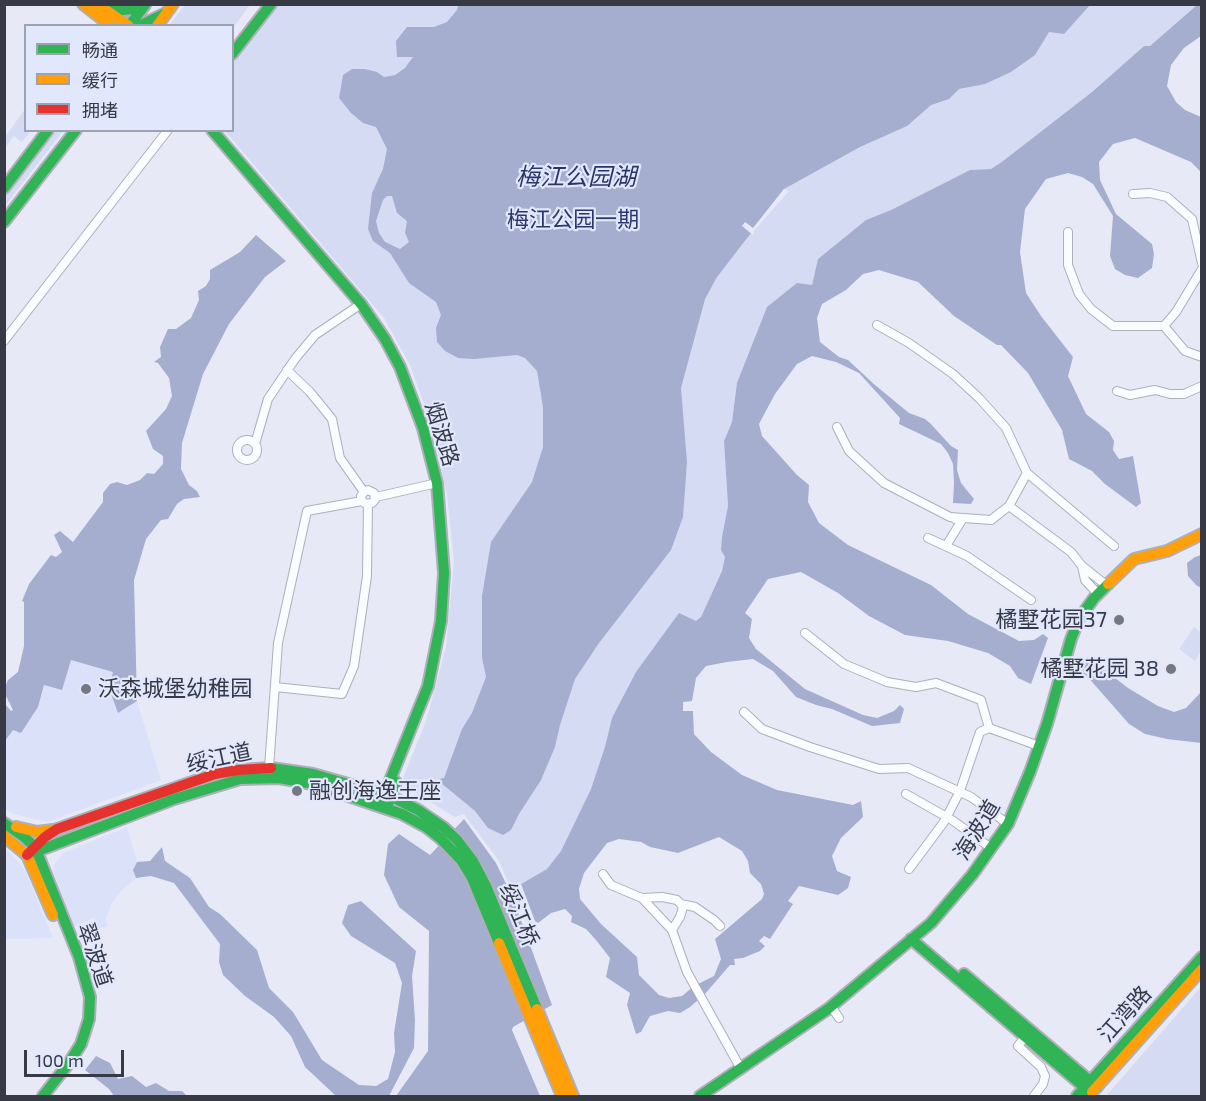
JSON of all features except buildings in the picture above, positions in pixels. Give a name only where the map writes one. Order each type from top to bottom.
[{"type":"main road","points":[[93,6],[122,10],[133,9],[145,4]]},
{"type":"main road","points":[[130,24],[145,4]]},
{"type":"main road","points":[[234,41],[263,4]]},
{"type":"main road","points":[[234,51],[271,4]]},
{"type":"main road","points":[[93,6],[109,24]]},
{"type":"main road","points":[[93,6],[116,24]]},
{"type":"main road","points":[[93,6],[125,24]]},
{"type":"main road","points":[[144,24],[154,20],[171,7]]},
{"type":"main road","points":[[158,24],[171,7]]},
{"type":"main road","points":[[4,188],[46,132]]},
{"type":"main road","points":[[4,222],[74,132]]},
{"type":"main road","name":"烟波路","points":[[214,132],[361,304],[385,339],[400,367],[423,428],[437,483],[444,573],[441,621],[428,686],[385,800]]},
{"type":"main road","name":"烟波路","points":[[222,132],[375,316],[406,374],[434,450],[442,488],[448,560],[448,590],[443,637],[434,688],[425,715],[385,800]]},
{"type":"main road","name":"海波道","points":[[702,1096],[831,1006],[931,923],[972,875],[1008,824],[1039,746],[1079,619],[1106,585],[1134,559],[1167,551],[1202,534]]},
{"type":"main road","name":"绥江道","points":[[32,851],[57,829],[215,774],[269,768],[313,774],[385,800],[414,820],[444,834]]},
{"type":"main road","name":"绥江道","points":[[32,851],[62,842],[174,799],[240,779],[293,779],[385,800]]},
{"type":"main road","points":[[4,823],[29,831],[57,829]]},
{"type":"main road","points":[[4,823],[32,851]]},
{"type":"main road","name":"绥江桥","points":[[444,834],[472,878],[537,1025]]},
{"type":"main road","points":[[4,835],[32,851]]},
{"type":"main road","name":"翠波道","points":[[32,851],[76,969],[83,1003],[82,1018],[76,1040],[67,1056],[35,1096]]},
{"type":"main road","name":"翠波道","points":[[32,851],[79,957],[90,1004],[87,1028],[81,1044],[43,1096]]},
{"type":"main road","points":[[914,937],[1028,1033],[1090,1089]]},
{"type":"main road","name":"江湾路","points":[[1090,1089],[1202,957]]},
{"type":"main road","name":"江湾路","points":[[1077,1096],[1090,1089],[1202,969]]},
{"type":"main road","points":[[537,1025],[562,1096]]},
{"type":"main road","points":[[537,1025],[573,1096]]},
{"type":"street","points":[[4,341],[166,132]]},
{"type":"street","points":[[1133,194],[1149,193],[1167,197],[1192,219],[1202,263]]},
{"type":"street","points":[[1068,232],[1068,265],[1079,294],[1091,309],[1113,326],[1164,326],[1176,312],[1202,269]]},
{"type":"street","points":[[255,444],[268,399],[287,370],[315,335],[361,304]]},
{"type":"street","points":[[878,326],[909,343],[952,374],[979,398],[1006,428],[1027,473],[1114,546]]},
{"type":"street","points":[[1164,326],[1185,351],[1202,357]]},
{"type":"street","points":[[287,370],[310,392],[332,419],[340,458],[364,492]]},
{"type":"street","points":[[1117,391],[1130,395],[1155,390],[1170,394],[1184,394],[1202,386]]},
{"type":"street","points":[[837,427],[849,451],[884,483],[950,517],[962,520],[946,546]]},
{"type":"street","points":[[950,517],[991,520],[1009,506],[1027,473]]},
{"type":"street","points":[[375,497],[437,483]]},
{"type":"street","points":[[275,687],[342,694],[354,666],[367,576],[365,502],[361,496],[364,492],[371,490],[375,497]]},
{"type":"street","points":[[269,768],[278,644],[307,511],[365,502],[372,503],[375,497]]},
{"type":"street","points":[[1009,506],[1071,552],[1082,566],[1106,585]]},
{"type":"street","points":[[928,538],[967,556],[1031,600]]},
{"type":"street","points":[[1082,566],[1085,580],[1098,594]]},
{"type":"street","points":[[805,633],[844,664],[887,682],[916,687],[936,683],[981,700],[989,728]]},
{"type":"street","points":[[744,712],[762,729],[810,747],[879,769],[908,768],[972,797],[1008,824]]},
{"type":"street","points":[[909,869],[946,816],[960,791],[980,732],[989,728],[1039,746]]},
{"type":"street","points":[[906,794],[946,816],[991,848]]},
{"type":"street","points":[[603,874],[611,885],[642,898],[672,930],[691,979],[741,1069]]},
{"type":"street","points":[[642,898],[662,897],[677,900],[681,904],[694,907],[720,926]]},
{"type":"street","points":[[672,930],[680,917],[683,907],[681,904]]},
{"type":"street","points":[[831,1006],[839,1018]]},
{"type":"street","points":[[1028,1033],[1018,1046],[1041,1067],[1045,1076],[1043,1084],[1034,1096]]},
{"type":"shaded area","points":[[71,659],[114,672],[121,712],[137,701],[161,780],[47,822],[14,814],[5,809],[5,741],[13,730],[21,732],[38,707],[44,685]]},
{"type":"shaded area","points":[[127,827],[137,862],[133,870],[136,878],[121,891],[112,903],[106,918],[107,927],[99,928],[94,918],[74,927],[53,870],[54,865],[63,853]]},
{"type":"shaded area","points":[[5,849],[25,871],[53,938],[5,939]]},
{"type":"green space","points":[[185,4],[250,5],[234,27],[234,24],[170,24]]},
{"type":"green space","name":"梅江公园湖","points":[[277,5],[1197,5],[1150,46],[1144,46],[1092,92],[1003,161],[991,169],[970,170],[891,210],[866,220],[819,259],[812,285],[734,410],[724,441],[728,506],[725,557],[722,571],[701,617],[612,718],[606,747],[591,789],[561,851],[547,869],[521,884],[510,887],[499,861],[464,814],[455,817],[414,792],[404,783],[403,778],[426,721],[446,647],[454,562],[447,495],[432,426],[410,365],[384,318],[226,132],[234,132],[234,60]]},
{"type":"green space","points":[[24,110],[24,132],[30,132],[22,142],[14,136],[5,148],[5,137]]},
{"type":"green space","points":[[55,132],[62,132],[5,206],[4,197]]},
{"type":"green space","points":[[1194,627],[1202,633],[1201,651],[1195,661],[1179,649]]},
{"type":"green space","points":[[1201,987],[1201,1096],[1106,1096]]},
{"type":"water","name":"梅江公园湖","points":[[458,5],[1090,5],[1064,34],[1049,32],[1035,55],[1011,72],[985,84],[959,89],[949,99],[931,105],[907,126],[860,147],[784,189],[753,229],[745,223],[743,226],[751,233],[717,277],[705,299],[681,388],[687,462],[683,517],[671,550],[599,643],[575,679],[555,747],[541,780],[511,830],[503,835],[488,828],[475,811],[441,783],[440,779],[444,778],[462,729],[472,713],[486,677],[482,657],[482,596],[491,542],[532,482],[543,447],[543,407],[537,371],[525,358],[517,355],[474,359],[458,358],[445,351],[437,342],[436,328],[441,315],[436,302],[409,283],[390,253],[373,241],[368,229],[372,193],[383,169],[387,149],[376,127],[363,123],[339,98],[343,75],[352,69],[377,72],[384,77],[395,75],[405,68],[413,57],[397,57],[396,41],[407,27],[434,27],[447,22],[457,10]],"holes":[[[387,196],[392,196],[397,213],[407,221],[405,233],[409,242],[400,249],[385,242],[379,233],[376,221],[383,200]]]},
{"type":"water","points":[[1197,5],[1201,5],[1201,36],[1184,48],[1171,65],[1167,86],[1176,102],[1185,110],[1201,117],[1201,172],[1191,162],[1135,138],[1113,144],[1099,162],[1100,180],[1116,214],[1152,244],[1154,254],[1152,268],[1138,278],[1125,275],[1115,269],[1110,256],[1113,216],[1093,184],[1082,177],[1068,173],[1046,179],[1025,209],[1020,252],[1026,293],[1073,357],[1068,376],[1086,414],[1109,432],[1114,441],[1113,450],[1119,459],[1133,456],[1141,503],[1136,507],[1105,484],[1092,471],[1069,459],[1062,430],[1028,373],[1001,345],[997,345],[954,316],[918,282],[879,270],[863,274],[846,290],[822,304],[817,318],[820,342],[839,357],[848,360],[909,413],[925,419],[951,446],[958,450],[957,470],[961,483],[974,499],[971,504],[953,503],[953,464],[941,444],[899,424],[900,418],[859,373],[836,362],[812,356],[797,364],[775,394],[759,424],[762,436],[809,485],[808,502],[819,523],[848,545],[931,585],[968,614],[1019,641],[1034,640],[1043,634],[1048,638],[1031,684],[1018,678],[1010,666],[988,653],[948,641],[905,635],[869,616],[838,593],[801,572],[768,579],[745,613],[752,619],[749,638],[756,649],[805,689],[863,715],[877,718],[894,711],[900,705],[904,709],[900,723],[872,726],[796,697],[773,671],[753,659],[706,666],[696,678],[692,701],[683,702],[683,711],[693,711],[694,734],[711,752],[742,775],[777,790],[853,805],[861,801],[863,817],[841,838],[832,856],[837,871],[851,877],[848,888],[838,895],[799,886],[788,901],[793,904],[770,939],[764,936],[759,941],[765,946],[760,951],[734,959],[735,965],[730,965],[704,995],[690,1007],[680,1013],[668,1011],[650,1016],[641,1032],[636,1034],[627,1005],[630,993],[606,977],[610,958],[586,929],[571,922],[572,916],[565,909],[551,913],[538,923],[535,921],[521,884],[547,869],[561,851],[591,789],[612,718],[636,672],[679,613],[696,621],[701,617],[722,571],[725,557],[721,550],[722,537],[728,506],[724,441],[732,422],[737,383],[767,307],[797,283],[812,285],[818,259],[866,220],[891,210],[970,170],[991,169],[1092,92],[1144,46],[1150,46]],"holes":[[[719,837],[742,851],[748,861],[750,873],[761,884],[764,894],[762,899],[715,939],[721,959],[714,976],[694,986],[682,996],[669,998],[659,995],[639,975],[637,957],[601,924],[580,899],[579,889],[584,873],[607,843],[619,839],[641,842],[650,847],[678,853]]]},
{"type":"water","points":[[256,235],[286,261],[265,277],[229,324],[203,374],[182,443],[181,469],[189,485],[197,491],[200,497],[184,499],[177,504],[168,519],[161,520],[146,539],[134,580],[137,701],[118,713],[109,688],[113,672],[71,660],[62,690],[44,685],[38,707],[21,733],[13,730],[5,741],[5,704],[11,711],[13,710],[5,694],[5,687],[8,680],[18,672],[24,646],[24,602],[22,601],[29,584],[51,555],[56,557],[62,552],[54,535],[60,531],[73,542],[103,502],[103,493],[110,484],[117,482],[127,485],[140,480],[147,473],[154,474],[163,464],[163,456],[153,449],[146,431],[166,409],[172,396],[169,378],[158,363],[154,362],[161,357],[160,347],[168,329],[176,329],[191,318],[199,300],[198,291],[206,286],[210,279],[210,270],[240,252]]},
{"type":"water","points":[[1202,555],[1201,588],[1188,576],[1187,563]]},
{"type":"water","points":[[1088,657],[1128,688],[1158,706],[1174,712],[1186,708],[1201,692],[1201,743],[1145,734],[1129,724],[1086,675],[1077,671]]},
{"type":"water","points":[[464,819],[496,863],[512,896],[552,1005],[513,1027],[512,1030],[540,1096],[396,1096],[428,1051],[429,931],[399,907],[384,875],[388,844],[399,834],[430,855]]},
{"type":"water","points":[[162,847],[165,861],[190,878],[209,907],[220,914],[257,950],[269,988],[293,1012],[322,1060],[359,1085],[376,1086],[388,1079],[395,1052],[394,1033],[402,983],[395,963],[351,936],[342,923],[348,905],[361,901],[416,951],[412,976],[414,1048],[389,1096],[336,1096],[305,1067],[291,1036],[274,1017],[245,996],[223,975],[219,962],[220,944],[174,883],[151,876],[136,878],[133,870],[137,862],[150,861]]},
{"type":"water","points":[[96,1056],[110,1063],[118,1079],[132,1076],[146,1087],[156,1083],[169,1091],[182,1091],[187,1096],[114,1096],[109,1089],[85,1070]]},
{"type":"pier","points":[[784,189],[789,191],[753,235],[742,226],[745,222],[753,228]]},
{"type":"traffic: fast","points":[[102,4],[122,10],[133,9],[143,4]]},
{"type":"traffic: fast","points":[[234,51],[271,4]]},
{"type":"traffic: fast","points":[[131,24],[145,5]]},
{"type":"traffic: fast","points":[[143,24],[166,13]]},
{"type":"traffic: fast","points":[[4,188],[46,132]]},
{"type":"traffic: fast","points":[[4,222],[74,132]]},
{"type":"traffic: fast","points":[[214,132],[361,304],[385,339],[400,367],[423,428],[437,483],[444,573],[441,621],[428,686],[380,805]]},
{"type":"traffic: fast","points":[[700,1096],[828,1009],[931,923],[972,875],[1008,824],[1030,772],[1079,619],[1094,598],[1108,584]]},
{"type":"traffic: fast","points":[[271,768],[313,774],[390,796],[418,810],[443,827],[457,840],[473,861],[486,886],[537,1009]]},
{"type":"traffic: fast","points":[[27,855],[174,799],[240,779],[279,778],[313,784],[402,814],[426,827],[440,838],[461,860],[472,878],[499,943]]},
{"type":"traffic: fast","points":[[387,807],[396,782]]},
{"type":"traffic: fast","points":[[4,823],[24,837],[37,852],[79,957],[90,997],[89,1019],[81,1044],[43,1096]]},
{"type":"traffic: fast","points":[[911,939],[1091,1093]]},
{"type":"traffic: fast","points":[[1077,1096],[1202,957]]},
{"type":"traffic: fast","points":[[964,974],[1097,1087]]},
{"type":"traffic: slow","points":[[83,4],[108,24]]},
{"type":"traffic: slow","points":[[158,24],[173,4]]},
{"type":"traffic: slow","points":[[99,5],[126,24]]},
{"type":"traffic: slow","points":[[1108,584],[1134,559],[1167,551],[1202,534]]},
{"type":"traffic: slow","points":[[16,827],[37,832],[53,830]]},
{"type":"traffic: slow","points":[[4,836],[27,855],[53,915]]},
{"type":"traffic: slow","points":[[499,943],[562,1096]]},
{"type":"traffic: slow","points":[[1092,1092],[1202,969]]},
{"type":"traffic: slow","points":[[537,1009],[573,1096]]},
{"type":"traffic: jam","points":[[27,855],[45,837],[57,829],[215,774],[271,768]]},
{"type":"place","name":"橘墅花园37","points":[[1119,620]]},
{"type":"place","name":"橘墅花园 38","points":[[1171,669]]},
{"type":"place","name":"沃森城堡幼稚园","points":[[86,689]]},
{"type":"place","name":"融创海逸王座","points":[[297,791]]},
{"type":"park label","name":"梅江公园一期","points":[[573,220]]}]
